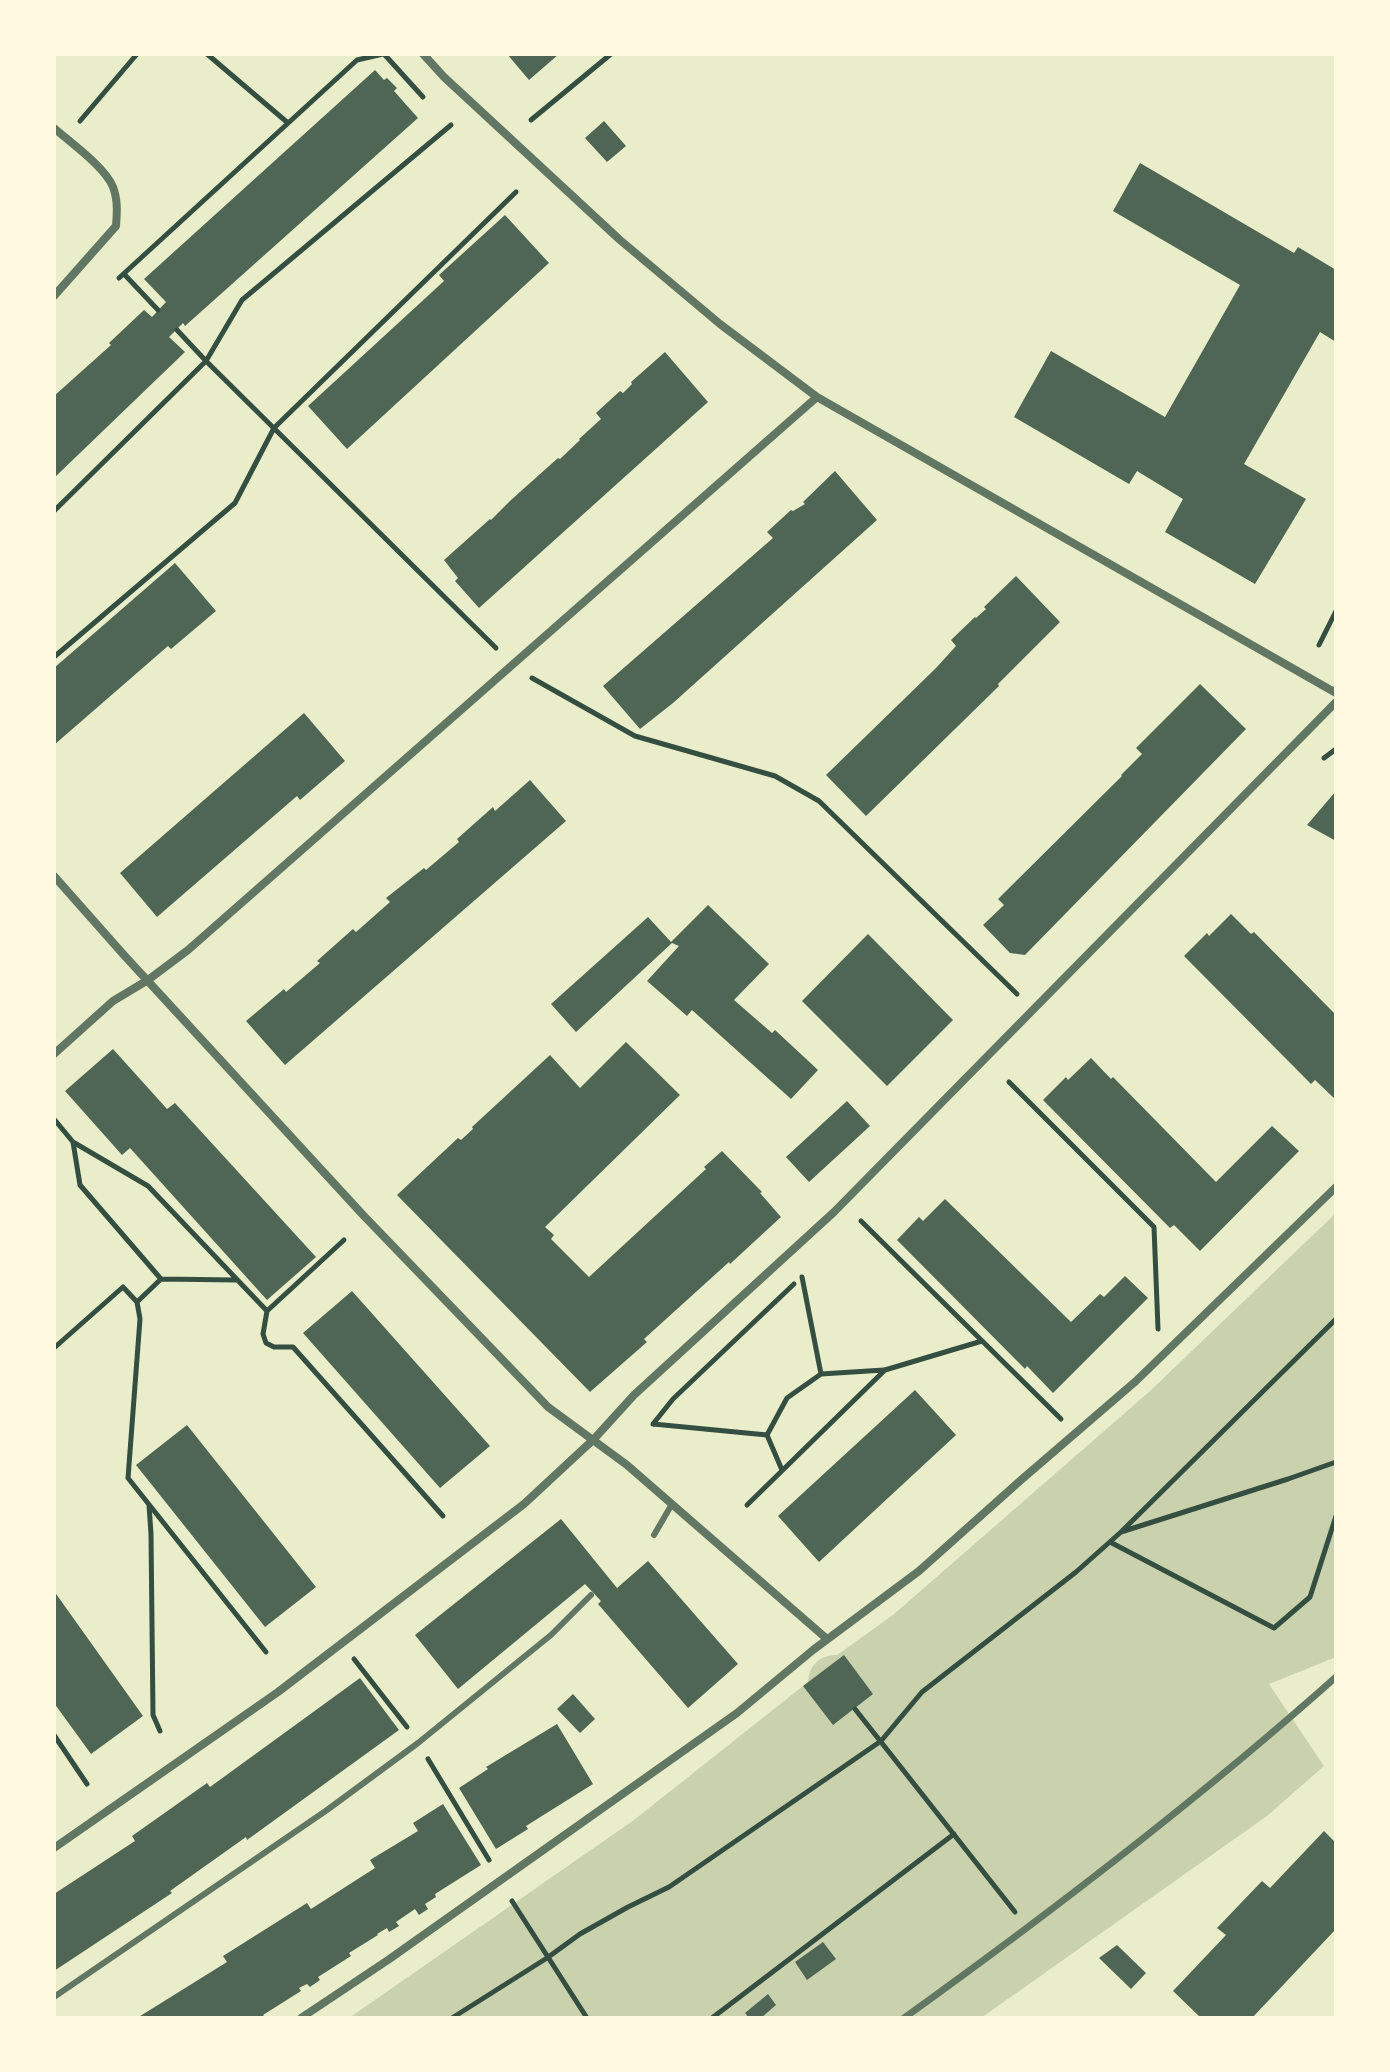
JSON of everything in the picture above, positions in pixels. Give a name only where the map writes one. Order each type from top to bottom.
[{"type":"street","points":[[423,54],[620,240],[720,324],[817,397],[1336,693]]},
{"type":"street","points":[[54,128],[104,173],[113,186],[117,202],[116,226],[54,296]]},
{"type":"street","points":[[54,1054],[113,1001],[188,950],[817,397]]},
{"type":"street","points":[[54,1848],[278,1692],[524,1504],[594,1439],[634,1395],[834,1212],[1336,702]]},
{"type":"street","points":[[54,876],[364,1216],[548,1407],[627,1465],[827,1639]]},
{"type":"street","points":[[301,2018],[737,1713],[827,1639],[919,1571],[1136,1381],[1336,1187]]},
{"type":"street","points":[[904,2018],[1029,1928],[1264,1741],[1336,1677]]},
{"type":"lane","points":[[654,1535],[672,1504]]},
{"type":"lane","points":[[54,1997],[327,1810],[418,1743],[551,1635],[591,1595]]},
{"type":"path","points":[[66,138],[137,54]]},
{"type":"path","points":[[207,54],[288,123]]},
{"type":"path","points":[[158,310],[122,276],[357,60],[383,54],[423,97]]},
{"type":"path","points":[[531,120],[611,54]]},
{"type":"path","points":[[54,511],[206,361],[242,300],[451,125]]},
{"type":"path","points":[[54,657],[235,503],[274,428],[516,192]]},
{"type":"path","points":[[177,330],[500,652]]},
{"type":"path","points":[[1319,645],[1336,611]]},
{"type":"path","points":[[531,678],[635,736],[775,776],[819,801],[1019,996]]},
{"type":"path","points":[[1324,758],[1336,749]]},
{"type":"path","points":[[1009,1082],[1154,1227],[1159,1359]]},
{"type":"path","points":[[54,1119],[73,1142],[148,1186],[267,1311]]},
{"type":"path","points":[[73,1142],[80,1185],[161,1279]]},
{"type":"path","points":[[861,1221],[1064,1422]]},
{"type":"path","points":[[344,1240],[267,1311],[263,1334],[266,1343],[274,1347],[293,1347],[443,1516]]},
{"type":"path","points":[[767,1435],[653,1424],[673,1399],[802,1277],[821,1374]]},
{"type":"path","points":[[137,1302],[161,1279],[238,1280]]},
{"type":"path","points":[[54,1348],[123,1287],[137,1302],[140,1319],[128,1478],[266,1652]]},
{"type":"path","points":[[452,2018],[580,1934],[669,1887],[881,1741],[922,1692],[1076,1572],[1121,1532],[1336,1319]]},
{"type":"path","points":[[767,1435],[787,1398],[821,1374],[885,1370],[982,1341]]},
{"type":"path","points":[[747,1505],[885,1370]]},
{"type":"path","points":[[767,1435],[782,1470]]},
{"type":"path","points":[[1121,1532],[1336,1462]]},
{"type":"path","points":[[149,1505],[153,1715],[160,1731]]},
{"type":"path","points":[[1110,1542],[1274,1628],[1310,1597],[1336,1516]]},
{"type":"path","points":[[855,1709],[1011,1906]]},
{"type":"path","points":[[54,1735],[87,1784]]},
{"type":"path","points":[[712,2018],[954,1834]]},
{"type":"path","points":[[509,1895],[587,2018]]},
{"type":"green space","points":[[1336,1213],[1336,1657],[1269,1684],[1324,1766],[1267,1816],[981,2018],[349,2018],[634,1820],[808,1682],[816,1662],[837,1655],[893,1615],[1150,1391]]},
{"type":"building","points":[[507,54],[559,54],[529,80]]},
{"type":"building","points":[[375,70],[397,88],[394,91],[418,118],[185,326],[183,323],[169,337],[185,352],[54,478],[54,396],[111,345],[109,343],[144,310],[152,317],[166,302],[144,279]]},
{"type":"building","points":[[604,121],[626,146],[607,162],[585,138]]},
{"type":"building","points":[[1140,163],[1294,253],[1298,247],[1336,270],[1336,342],[1320,332],[1244,464],[1306,499],[1255,584],[1165,532],[1183,499],[1137,471],[1129,484],[1014,417],[1051,351],[1165,417],[1240,285],[1113,211]]},
{"type":"building","points":[[505,215],[549,263],[347,449],[308,406],[444,281],[439,275]]},
{"type":"building","points":[[665,352],[708,402],[479,608],[455,581],[458,578],[444,560],[560,459],[601,419],[596,413],[620,391],[623,393]]},
{"type":"building","points":[[835,471],[877,520],[640,729],[603,686],[773,538],[767,532],[791,510],[805,504],[803,502]]},
{"type":"building","points":[[175,563],[216,611],[171,649],[168,646],[54,745],[54,668]]},
{"type":"building","points":[[1016,576],[1060,622],[866,816],[826,775],[936,668],[956,646],[951,640],[986,609],[984,607]]},
{"type":"building","points":[[1200,684],[1246,729],[1025,955],[1010,953],[983,925],[1004,905],[998,899],[1122,776],[1142,754],[1136,748]]},
{"type":"building","points":[[304,713],[345,761],[300,800],[297,796],[157,917],[120,873]]},
{"type":"building","points":[[530,780],[566,821],[285,1065],[246,1021],[284,989],[286,992],[353,929],[356,932],[390,902],[386,898],[424,868],[426,870],[493,807],[495,811]]},
{"type":"building","points":[[1336,791],[1336,841],[1307,825]]},
{"type":"building","points":[[708,905],[769,964],[734,1000],[772,1033],[775,1030],[818,1070],[791,1099],[692,1010],[687,1016],[647,981],[679,946],[672,943],[576,1032],[551,1004],[648,917],[671,942]]},
{"type":"building","points":[[1231,914],[1251,934],[1254,932],[1336,1015],[1336,1100],[1315,1080],[1311,1084],[1184,956]]},
{"type":"building","points":[[868,934],[953,1020],[887,1086],[802,1001]]},
{"type":"building","points":[[626,1042],[680,1095],[545,1227],[554,1235],[551,1239],[589,1277],[722,1151],[762,1192],[781,1217],[644,1339],[647,1342],[590,1392],[397,1195],[458,1138],[461,1140],[550,1055],[580,1088]]},
{"type":"building","points":[[113,1049],[167,1109],[175,1103],[316,1257],[267,1300],[130,1148],[122,1155],[65,1091]]},
{"type":"building","points":[[1091,1058],[1216,1182],[1272,1126],[1299,1151],[1200,1251],[1174,1225],[1170,1228],[1043,1100]]},
{"type":"building","points":[[847,1101],[870,1126],[809,1182],[786,1157]]},
{"type":"building","points":[[945,1199],[1071,1322],[1100,1294],[1104,1297],[1125,1276],[1148,1298],[1053,1393],[1027,1366],[1025,1369],[897,1240],[919,1217],[923,1221]]},
{"type":"building","points":[[352,1291],[490,1446],[440,1488],[303,1333]]},
{"type":"building","points":[[915,1390],[956,1435],[819,1562],[778,1516]]},
{"type":"building","points":[[187,1425],[316,1587],[265,1627],[136,1465]]},
{"type":"building","points":[[561,1519],[617,1588],[648,1561],[738,1664],[688,1708],[598,1604],[601,1601],[585,1584],[458,1689],[415,1635]]},
{"type":"building","points":[[54,1591],[143,1716],[91,1754],[54,1703]]},
{"type":"building","points":[[844,1655],[873,1694],[833,1725],[803,1686]]},
{"type":"building","points":[[360,1678],[399,1730],[247,1840],[246,1837],[170,1891],[172,1893],[54,1971],[54,1894],[135,1841],[132,1836],[207,1783],[210,1787]]},
{"type":"building","points":[[573,1694],[595,1719],[580,1733],[557,1709]]},
{"type":"building","points":[[557,1724],[593,1784],[526,1826],[528,1829],[496,1849],[459,1788],[488,1769],[486,1767]]},
{"type":"building","points":[[443,1804],[481,1865],[435,1894],[436,1897],[425,1904],[428,1909],[419,1915],[415,1909],[396,1922],[399,1926],[377,1934],[349,1953],[351,1956],[318,1977],[320,1980],[310,1987],[307,1984],[299,1988],[301,1991],[261,2018],[137,2018],[227,1962],[223,1956],[307,1903],[311,1909],[375,1868],[370,1860],[418,1831],[413,1823]]},
{"type":"building","points":[[1324,1831],[1336,1843],[1336,1929],[1252,2018],[1201,2018],[1173,1991],[1226,1935],[1217,1928],[1262,1881],[1270,1888]]},
{"type":"building","points":[[823,1942],[836,1959],[807,1980],[795,1962]]},
{"type":"building","points":[[1117,1945],[1146,1973],[1131,1989],[1099,1958]]},
{"type":"building","points":[[768,1994],[776,2005],[761,2018],[749,2018],[745,2013]]}]
